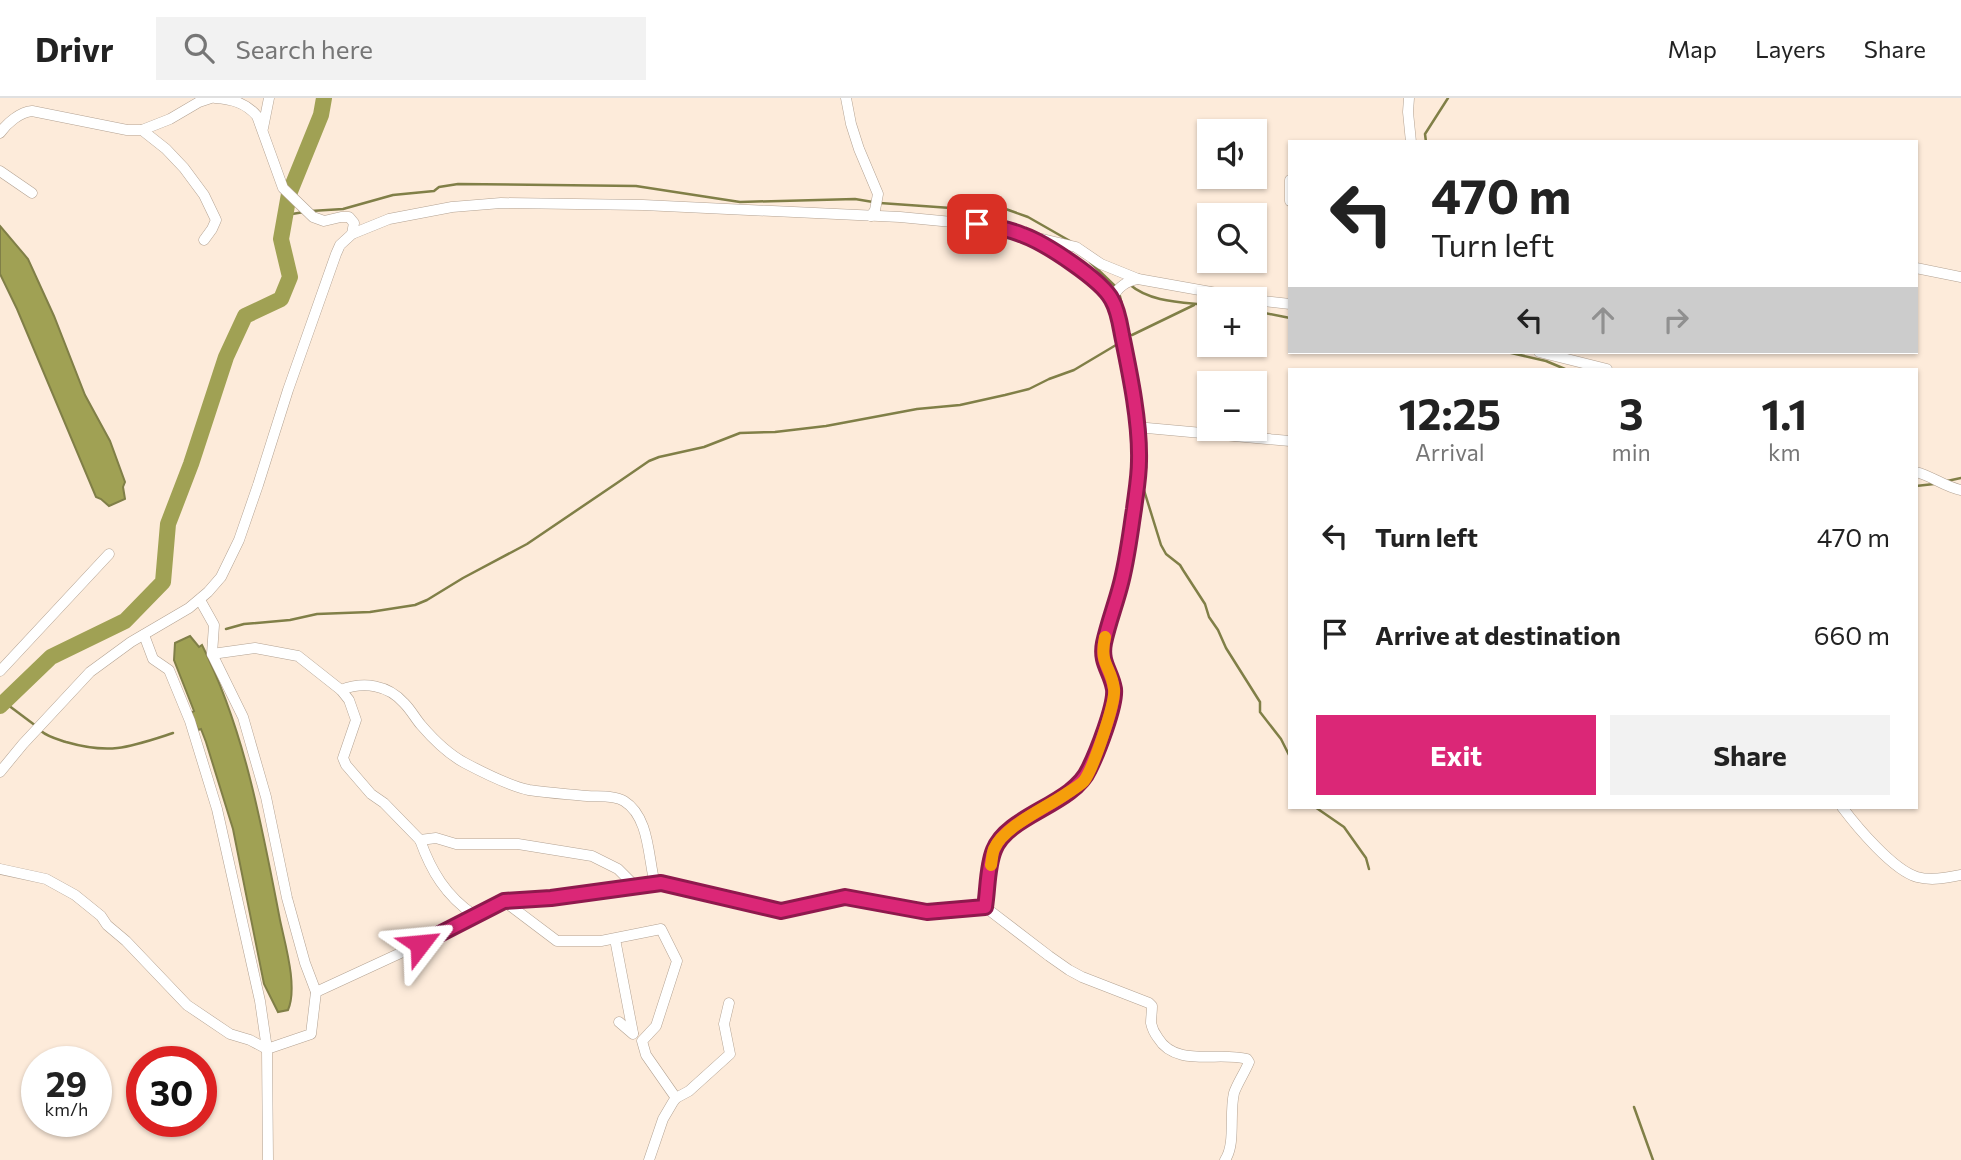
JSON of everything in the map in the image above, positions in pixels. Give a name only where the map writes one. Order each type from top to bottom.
[{"type":"street","points":[[0,133],[6,125],[26,111],[127,130],[142,130],[170,119],[199,102],[213,98],[227,99],[250,108],[257,117],[283,188],[313,217],[324,221],[349,218],[354,223],[352,234]]},
{"type":"street","points":[[262,130],[270,98]]},
{"type":"street","points":[[846,98],[859,149],[878,194],[871,216]]},
{"type":"street","points":[[1409,98],[1411,140]]},
{"type":"street","points":[[142,130],[166,149],[204,195],[216,220],[204,240]]},
{"type":"street","points":[[0,172],[32,193]]},
{"type":"street","points":[[0,772],[90,672],[121,649],[200,600],[221,577],[239,540],[288,390],[340,245],[352,234],[388,219],[463,206],[500,203],[643,205],[926,218],[994,226],[1026,236],[1048,239],[1076,247],[1101,264],[1138,279],[1197,290]]},
{"type":"street","points":[[985,907],[994,850],[999,840],[1008,831],[1084,780],[1094,759],[1114,698],[1113,683],[1103,659],[1103,652],[1120,586],[1134,511],[1139,461],[1125,348],[1112,298],[1084,272],[1026,236]]},
{"type":"street","points":[[1918,268],[1961,277]]},
{"type":"street","points":[[1112,298],[1124,284],[1138,279]]},
{"type":"street","points":[[1267,302],[1288,304]]},
{"type":"street","points":[[1547,354],[1603,368]]},
{"type":"street","points":[[1136,427],[1288,441]]},
{"type":"street","points":[[1918,472],[1928,475],[1950,488],[1961,490]]},
{"type":"street","points":[[0,671],[109,554]]},
{"type":"street","points":[[0,869],[46,879],[75,895],[101,916],[187,1005],[230,1034],[267,1049],[311,1034],[316,992],[287,898],[266,797],[243,718],[212,654],[214,625],[200,600]]},
{"type":"street","points":[[144,635],[153,659],[169,670],[190,721],[218,809],[260,1000],[267,1049],[268,1160]]},
{"type":"street","points":[[212,654],[255,648],[298,656],[341,690],[349,700],[356,720],[343,758],[346,765],[371,794],[420,840],[445,890],[458,904],[474,915]]},
{"type":"street","points":[[341,690],[359,685],[387,690],[405,704],[419,723],[452,755],[516,785],[527,789],[623,801],[638,818],[644,831],[655,884]]},
{"type":"street","points":[[1843,809],[1854,824],[1909,874],[1920,878],[1961,876]]},
{"type":"street","points":[[420,840],[436,838],[456,844],[518,844],[592,856],[618,869],[635,886]]},
{"type":"street","points":[[316,992],[409,950],[504,901],[551,898],[655,884],[675,886],[781,911],[845,897],[927,912],[985,907],[1069,970],[1149,1003],[1152,1006],[1151,1021],[1154,1031],[1161,1043],[1170,1050],[1196,1056],[1247,1059],[1249,1062],[1234,1093],[1230,1153],[1225,1160]]},
{"type":"street","points":[[504,901],[557,941],[601,942],[661,929],[677,961],[656,1026],[642,1041]]},
{"type":"street","points":[[615,939],[633,1033]]},
{"type":"street","points":[[649,1160],[663,1119],[676,1098],[689,1091],[730,1054],[724,1024],[729,1003]]},
{"type":"street","points":[[619,1022],[642,1041],[646,1055],[676,1098]]},
{"type":"shaded area","points":[[0,226],[28,259],[85,395],[110,441],[125,482],[125,499],[109,506],[96,497],[0,274]]},
{"type":"shaded area","points":[[190,636],[199,647],[202,645],[230,711],[241,745],[290,965],[292,990],[288,1010],[278,1012],[264,984],[233,829],[206,742],[191,713],[194,711],[174,660],[175,643]]},
{"type":"waterway","points":[[0,706],[51,657],[125,621],[163,582],[168,524],[226,357],[245,316],[281,299],[290,277],[281,239],[289,194],[321,115],[324,98]]},
{"type":"waterway","points":[[1426,140],[1425,134],[1448,98]]},
{"type":"waterway","points":[[311,211],[343,209],[393,195],[434,191],[439,187],[458,184],[636,186],[740,202],[855,199],[873,202]]},
{"type":"waterway","points":[[880,203],[951,208],[974,204],[1000,207],[1028,217],[1070,241]]},
{"type":"waterway","points":[[286,215],[304,212]]},
{"type":"waterway","points":[[1090,262],[1115,286]]},
{"type":"waterway","points":[[1129,284],[1157,298],[1197,304]]},
{"type":"waterway","points":[[1119,292],[1129,336],[1133,371]]},
{"type":"waterway","points":[[1132,335],[1194,305]]},
{"type":"waterway","points":[[1267,313],[1288,318]]},
{"type":"waterway","points":[[226,629],[317,614],[370,612],[415,605],[527,544],[649,461],[659,457],[704,447],[740,433],[826,426],[917,409],[960,405],[1005,395],[1029,389],[1074,370],[1116,345]]},
{"type":"waterway","points":[[1516,354],[1563,368]]},
{"type":"waterway","points":[[1142,431],[1146,467],[1143,487],[1161,545],[1166,554],[1180,565],[1205,604],[1226,648],[1260,702],[1260,712],[1281,739],[1288,753]]},
{"type":"waterway","points":[[1947,481],[1961,478]]},
{"type":"waterway","points":[[1918,486],[1934,484]]},
{"type":"waterway","points":[[4,702],[36,726]]},
{"type":"waterway","points":[[41,731],[66,742],[108,749],[173,733]]},
{"type":"waterway","points":[[1318,809],[1344,827],[1366,858],[1369,869]]},
{"type":"waterway","points":[[1634,1107],[1653,1160]]},
{"type":"slow traffic","points":[[991,865],[994,850],[1008,831],[1084,780],[1094,759],[1114,698],[1113,683],[1103,659],[1105,637]]},
{"type":"route","points":[[420,944],[504,901],[551,898],[661,883],[781,911],[845,897],[927,912],[985,907],[991,863],[999,840],[1008,831],[1084,780],[1094,759],[1114,698],[1113,683],[1103,659],[1103,652],[1120,586],[1137,489],[1138,444],[1125,348],[1112,298],[1096,281],[1047,247],[1026,236],[994,226],[977,224]]}]
